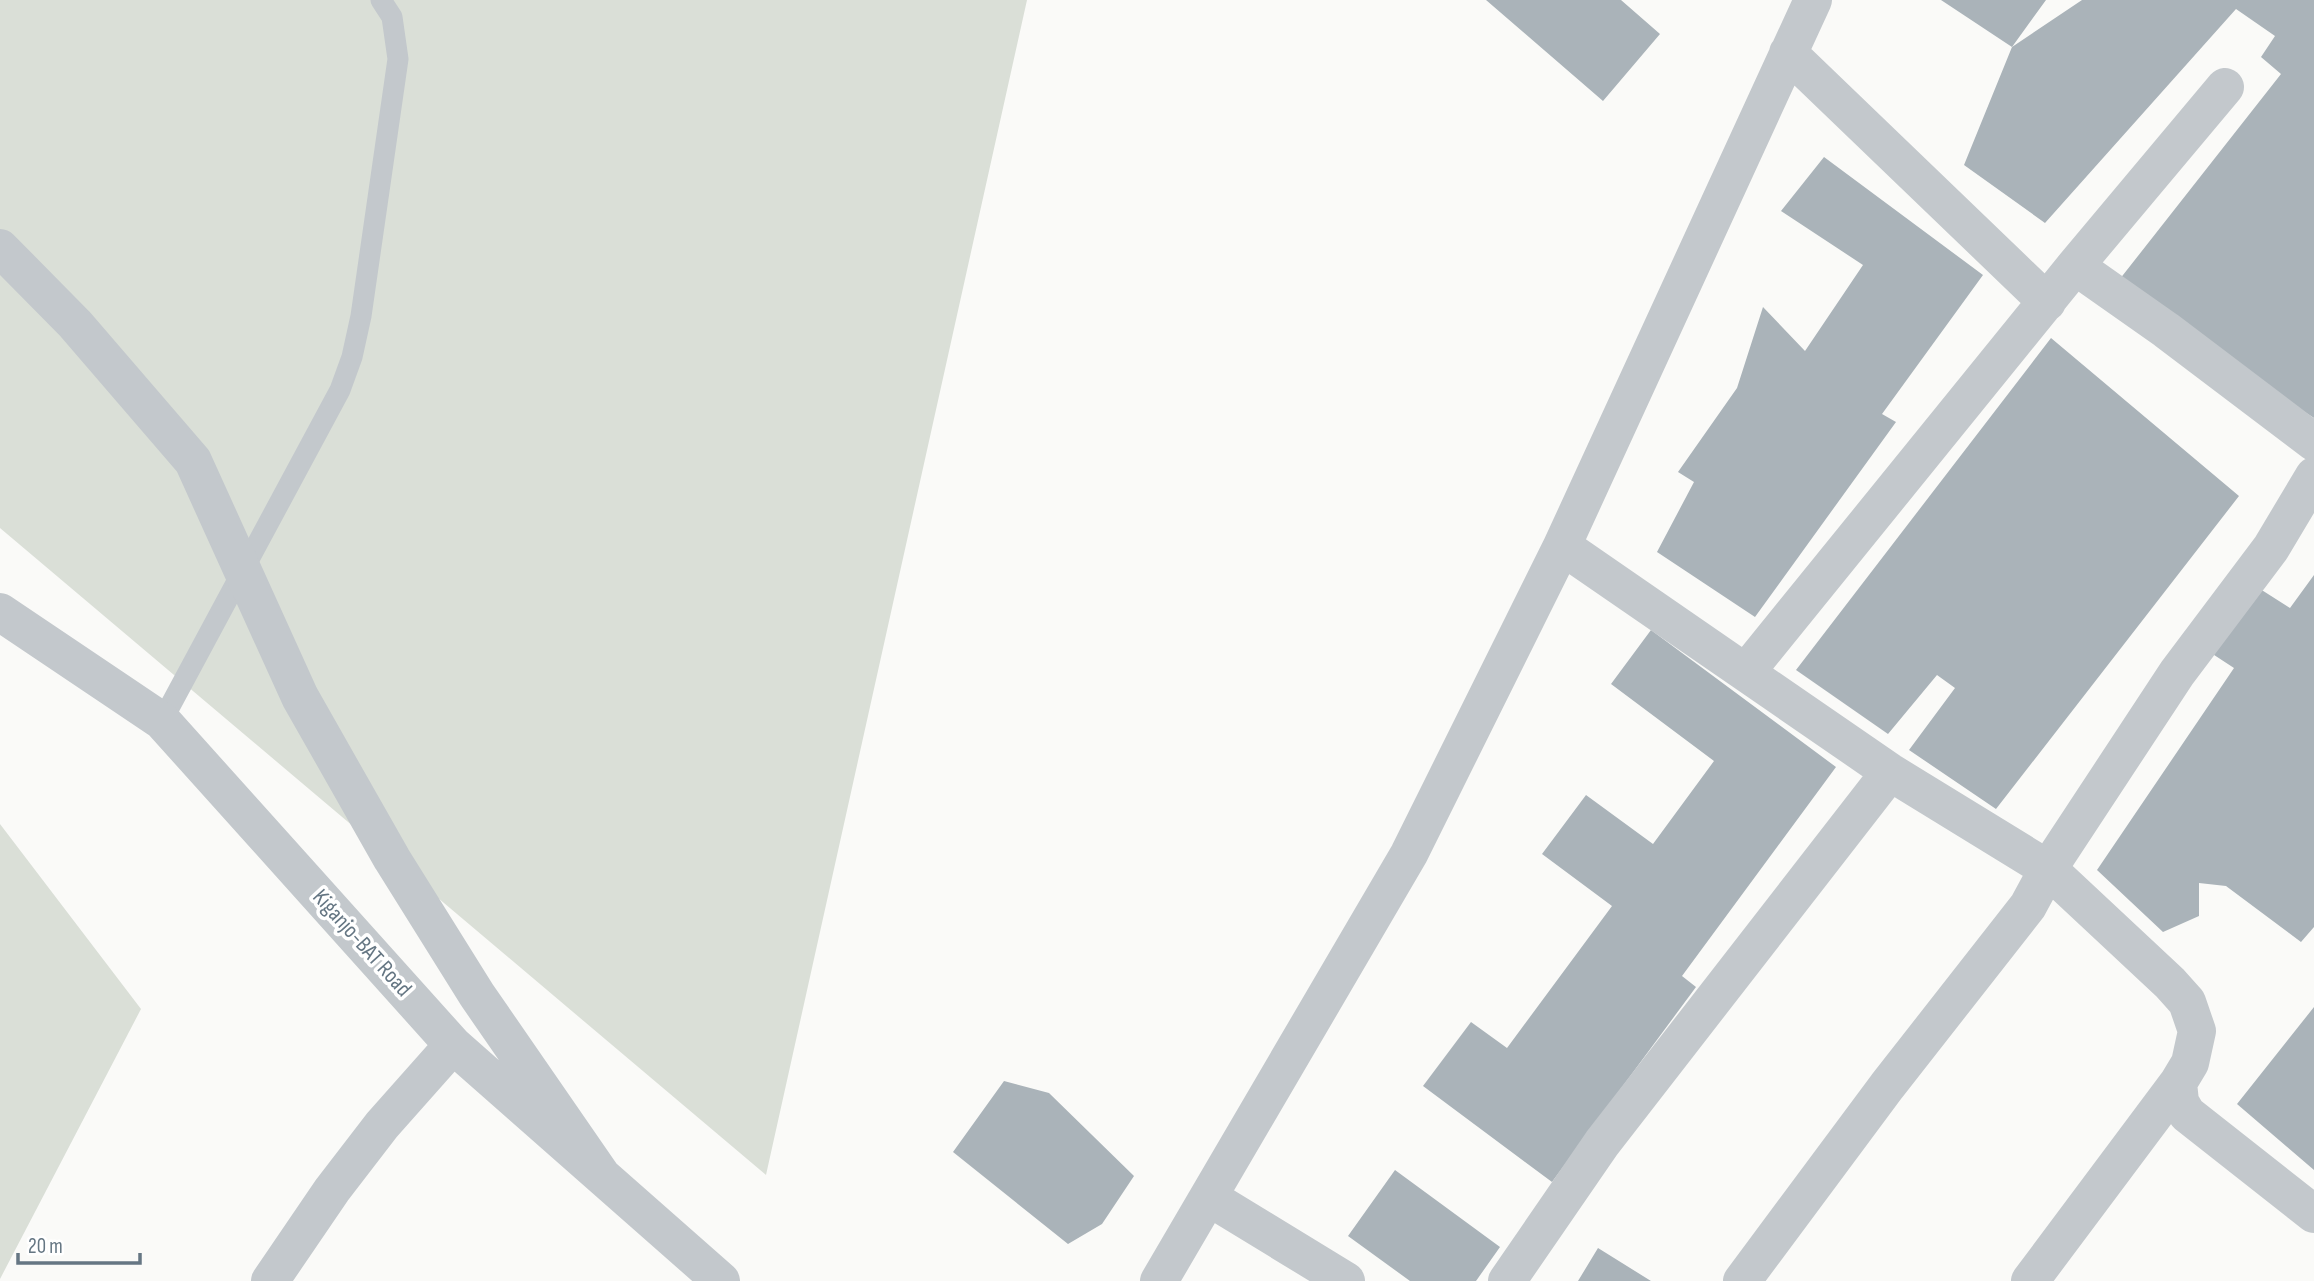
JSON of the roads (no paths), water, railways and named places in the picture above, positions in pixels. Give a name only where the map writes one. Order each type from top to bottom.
[{"type":"street","points":[[1159,1281],[1409,854],[1562,545],[1813,0]]},
{"type":"street","points":[[1788,54],[2048,302]]},
{"type":"street","points":[[1745,672],[2225,87]]},
{"type":"street","points":[[0,248],[75,324],[192,461],[300,697],[392,859],[477,995],[602,1176]]},
{"type":"street","points":[[2076,266],[2314,442]]},
{"type":"street","points":[[1742,1281],[1887,1086],[2028,906],[2048,869],[2177,673],[2271,548],[2314,477]]},
{"type":"street","points":[[1562,545],[1890,772],[2048,869],[2187,1002],[2197,1031],[2190,1062],[2178,1083],[2029,1281]]},
{"type":"street","name":"Kiganjo-BAT Road","points":[[0,612],[162,721],[453,1045],[721,1281]]},
{"type":"street","points":[[1507,1281],[1602,1143],[1890,772]]},
{"type":"street","points":[[270,1281],[332,1190],[382,1125],[453,1045]]},
{"type":"street","points":[[2178,1083],[2180,1102],[2187,1114],[2314,1214]]},
{"type":"street","points":[[1210,1198],[1346,1281]]},
{"type":"lane","points":[[162,721],[340,390],[352,357],[361,316],[398,59],[392,17],[381,0]]}]
